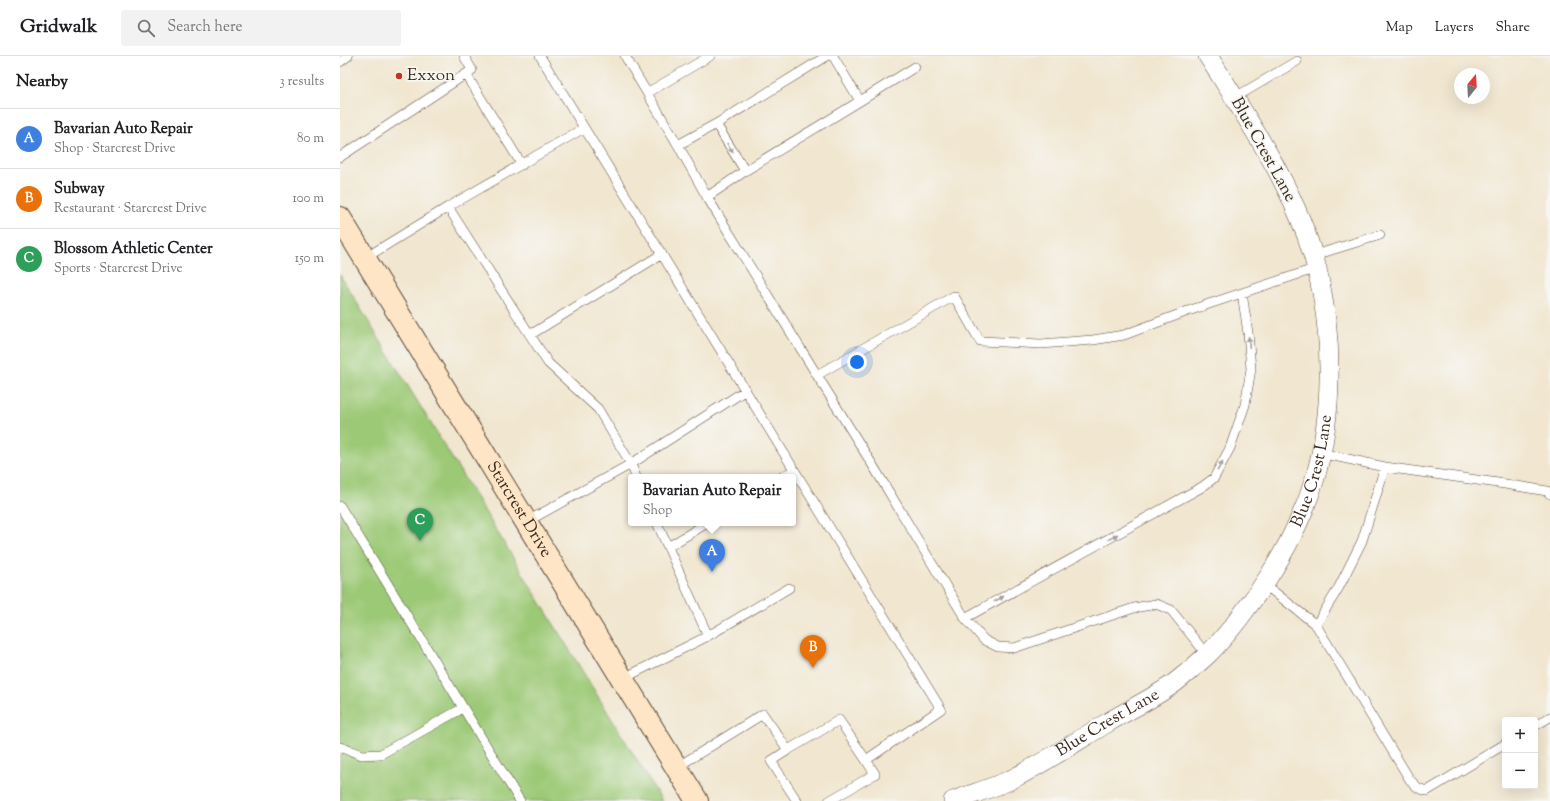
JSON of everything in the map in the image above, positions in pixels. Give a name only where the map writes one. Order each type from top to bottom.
[{"type":"main road","name":"Starcrest Drive","points":[[340,218],[697,801]]},
{"type":"street","name":"Blue Crest Lane","points":[[953,801],[1014,778],[1172,684],[1207,655],[1236,622],[1280,559],[1298,521],[1315,478],[1329,398],[1329,357],[1325,316],[1314,262],[1292,199],[1264,146],[1208,56]]},
{"type":"street","name":"Blue Crest Lane","points":[[991,801],[1014,778]]},
{"type":"lane","points":[[340,62],[348,56]]},
{"type":"lane","points":[[340,157],[472,70],[464,56]]},
{"type":"lane","points":[[540,56],[941,710],[866,760]]},
{"type":"lane","points":[[625,56],[678,145],[707,198],[965,618],[984,640],[998,647],[1014,648],[1134,608],[1156,604],[1171,610],[1207,655]]},
{"type":"lane","points":[[647,93],[710,56]]},
{"type":"lane","points":[[678,145],[716,124],[828,56]]},
{"type":"lane","points":[[833,56],[860,101]]},
{"type":"lane","points":[[1234,98],[1298,62]]},
{"type":"lane","points":[[707,198],[745,171],[915,67]]},
{"type":"lane","points":[[466,74],[522,165]]},
{"type":"lane","points":[[716,124],[745,171]]},
{"type":"lane","points":[[365,258],[448,207],[584,128]]},
{"type":"lane","points":[[448,207],[548,363],[598,409],[635,474]]},
{"type":"lane","points":[[816,374],[954,296],[980,341],[1041,344],[1093,340],[1124,335],[1242,293],[1380,235]]},
{"type":"lane","points":[[530,335],[662,254]]},
{"type":"lane","points":[[965,618],[1195,491],[1214,478],[1230,448],[1245,405],[1251,369],[1248,333],[1242,293]]},
{"type":"lane","points":[[526,522],[630,464],[746,390]]},
{"type":"lane","points":[[1320,453],[1385,467],[1547,491],[1550,494]]},
{"type":"lane","points":[[1316,624],[1338,589],[1362,541],[1385,467]]},
{"type":"lane","points":[[787,474],[794,470]]},
{"type":"lane","points":[[340,506],[520,801]]},
{"type":"lane","points":[[658,526],[708,636]]},
{"type":"lane","points":[[668,547],[702,526]]},
{"type":"lane","points":[[1264,584],[1316,624],[1410,780],[1418,788],[1427,791],[1502,746]]},
{"type":"lane","points":[[622,679],[708,636],[789,588]]},
{"type":"lane","points":[[340,747],[362,755],[381,754],[463,708]]},
{"type":"lane","points":[[677,767],[763,714],[788,750]]},
{"type":"lane","points":[[1538,724],[1550,717]]},
{"type":"lane","points":[[797,801],[771,761],[839,720],[875,774],[829,801]]},
{"type":"green space","points":[[340,275],[662,801],[340,801]]},
{"type":"place","name":"Exxon","points":[[399,76]]},
{"type":"place","name":"Blossom Athletic Center","points":[[420,541]]},
{"type":"place","name":"Bavarian Auto Repair","points":[[712,572]]},
{"type":"place","name":"Subway","points":[[813,668]]}]
